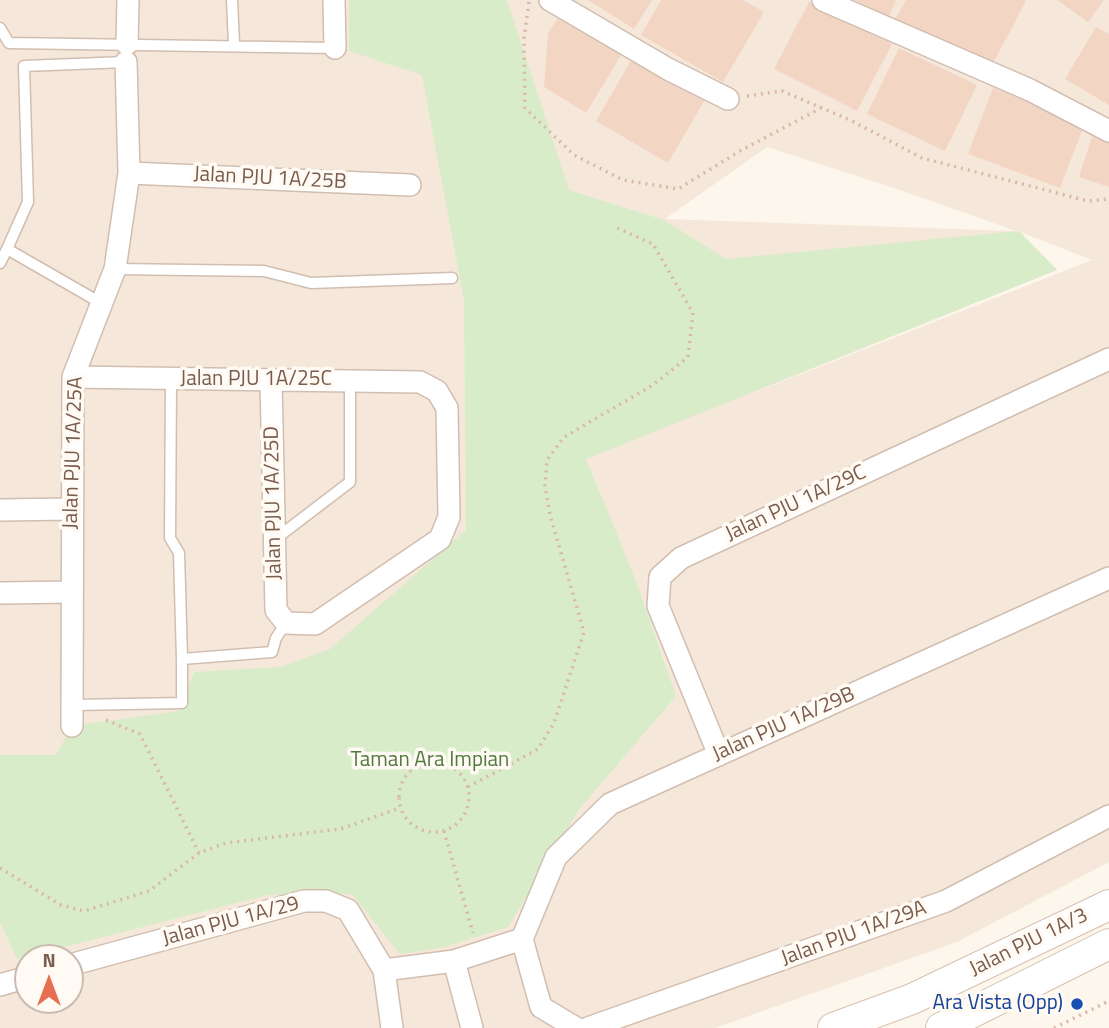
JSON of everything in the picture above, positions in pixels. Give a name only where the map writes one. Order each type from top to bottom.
[{"type":"street","name":"Jalan PJU 1A/25A","points":[[72,716],[71,509],[74,377],[115,269],[129,173],[128,0]]},
{"type":"street","points":[[334,0],[335,48]]},
{"type":"street","points":[[550,0],[668,69],[728,99]]},
{"type":"street","points":[[823,0],[1030,90],[1109,131]]},
{"type":"street","name":"Jalan PJU 1A/25B","points":[[129,173],[410,186]]},
{"type":"street","name":"Jalan PJU 1A/29C","points":[[719,755],[658,606],[660,577],[681,558],[1109,359]]},
{"type":"street","name":"Jalan PJU 1A/25C","points":[[74,377],[420,382],[437,391],[447,408],[449,517],[440,539],[315,624],[286,622]]},
{"type":"street","name":"Jalan PJU 1A/25D","points":[[271,380],[276,610],[286,622]]},
{"type":"street","points":[[0,510],[71,509]]},
{"type":"street","name":"Jalan PJU 1A/29B","points":[[522,939],[556,857],[610,804],[1109,578]]},
{"type":"street","points":[[0,593],[72,592]]},
{"type":"street","name":"Jalan PJU 1A/29A","points":[[588,1028],[946,901],[1109,816]]},
{"type":"street","name":"Jalan PJU 1A/29","points":[[84,961],[304,901],[326,901],[348,910],[384,970],[392,1028]]},
{"type":"street","name":"Jalan PJU 1A/3","points":[[833,1028],[912,999],[1109,905]]},
{"type":"street","points":[[384,970],[454,961],[522,939],[541,1007],[576,1028]]},
{"type":"street","name":"Jalan PJU 1A/3","points":[[941,1028],[1109,944]]},
{"type":"street","points":[[454,961],[472,1028]]},
{"type":"lane","points":[[232,0],[234,44]]},
{"type":"lane","points":[[0,27],[9,43],[127,53]]},
{"type":"lane","points":[[0,263],[27,202],[24,66],[127,53],[234,44],[335,48]]},
{"type":"lane","points":[[7,249],[101,303]]},
{"type":"lane","points":[[115,269],[264,271],[311,283],[452,278]]},
{"type":"lane","points":[[72,716],[182,703],[179,553],[170,538],[171,380]]},
{"type":"lane","points":[[274,541],[350,482],[350,381]]},
{"type":"lane","points":[[181,659],[272,652],[275,638],[286,622]]},
{"type":"path","points":[[529,0],[524,39],[525,108],[574,155],[623,180],[678,189],[740,151],[821,108]]},
{"type":"path","points":[[728,99],[782,91],[922,158],[1088,201],[1109,199]]},
{"type":"path","points":[[468,787],[538,749],[554,723],[584,632],[550,515],[545,486],[547,460],[564,437],[653,385],[688,357],[693,313],[653,244],[617,228]]},
{"type":"path","points":[[72,716],[140,734],[199,853]]},
{"type":"path","points":[[437,762],[450,766],[461,774],[468,787],[469,800],[465,813],[456,824],[444,831],[430,832],[417,828],[407,820],[400,808],[398,794],[402,781],[411,770],[423,764],[437,762]]},
{"type":"path","points":[[0,868],[61,905],[84,911],[149,891],[199,853],[226,843],[340,829],[400,808]]},
{"type":"path","points":[[444,831],[479,953]]},
{"type":"path","points":[[1054,1028],[1109,1001]]},
{"type":"shaded area","points":[[0,0],[1109,0],[1109,862],[957,942],[715,1028],[0,1028]],"holes":[[[767,147],[900,190],[1016,231],[665,219]],[[1020,232],[1092,260],[740,398],[1057,270]],[[597,489],[637,583],[667,669]]]},
{"type":"green space","name":"Taman Ara Impian","points":[[349,0],[507,0],[569,190],[664,220],[726,259],[1019,231],[1057,270],[586,459],[637,583],[676,696],[580,808],[508,927],[441,948],[400,954],[352,894],[268,895],[76,944],[14,944],[14,952],[0,922],[0,755],[56,755],[72,726],[179,711],[194,672],[280,667],[330,649],[466,530],[464,301],[422,75],[349,51]]},
{"type":"building","points":[[588,0],[652,0],[634,29]]},
{"type":"building","points":[[661,0],[743,0],[764,12],[723,82],[641,35]]},
{"type":"building","points":[[855,0],[896,0],[889,16]]},
{"type":"building","points":[[906,0],[1026,1],[989,71],[894,21]]},
{"type":"building","points":[[1057,0],[1104,0],[1088,22]]},
{"type":"building","points":[[809,2],[892,44],[857,111],[774,69]]},
{"type":"building","points":[[560,15],[623,52],[586,113],[544,87],[548,33]]},
{"type":"building","points":[[1096,27],[1109,34],[1109,105],[1065,79]]},
{"type":"building","points":[[899,48],[977,85],[945,151],[867,114]]},
{"type":"building","points":[[633,57],[706,98],[668,163],[596,121]]},
{"type":"building","points":[[993,88],[1085,123],[1060,188],[968,154]]},
{"type":"building","points":[[1092,137],[1109,142],[1109,187],[1079,177]]},
{"type":"place","name":"Ara Vista (Opp)","points":[[1077,1004]]}]
